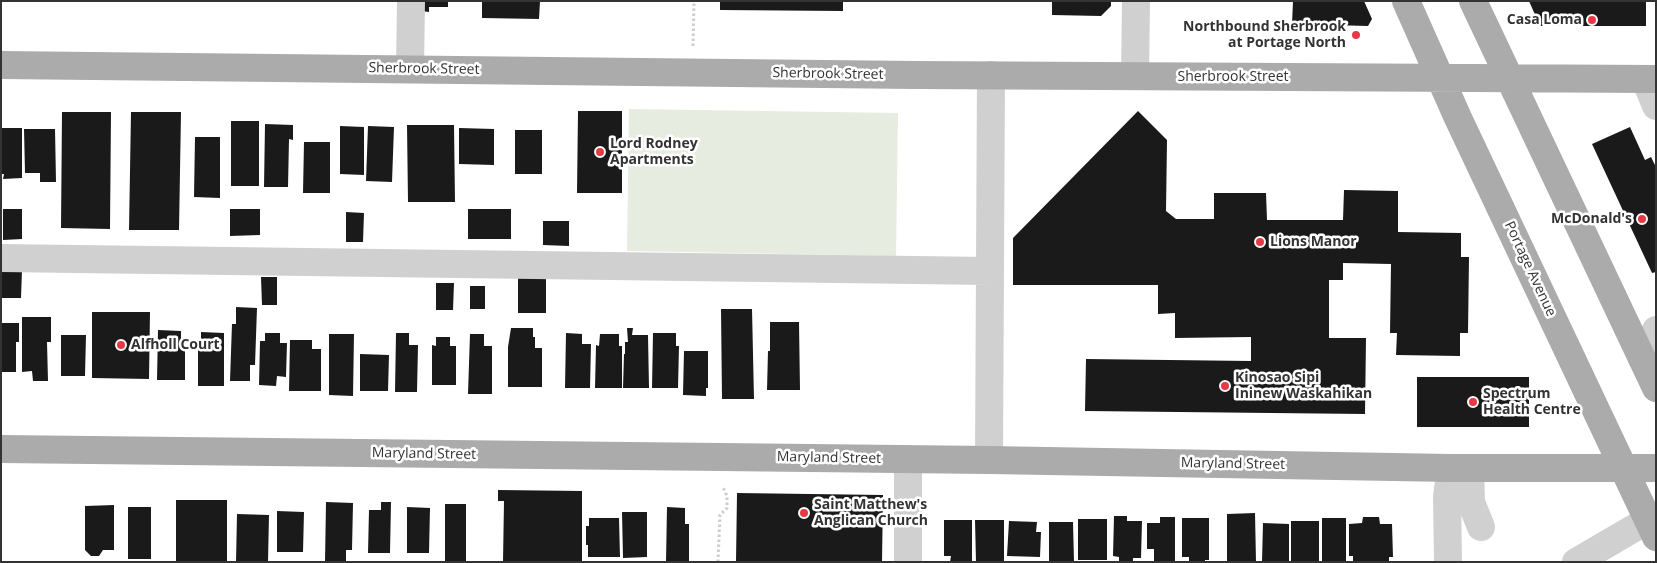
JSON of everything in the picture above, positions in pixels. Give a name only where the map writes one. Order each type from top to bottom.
[{"type":"main road","name":"Portage Avenue","points":[[1406,1],[1652,528]]},
{"type":"main road","points":[[1473,1],[1656,388]]},
{"type":"main road","name":"Sherbrook Street","points":[[1,65],[991,75],[1650,79]]},
{"type":"main road","name":"Maryland Street","points":[[1,449],[989,460],[1461,468],[1656,468]]},
{"type":"street","points":[[410,69],[411,1]]},
{"type":"street","points":[[1135,76],[1136,1]]},
{"type":"street","points":[[989,460],[991,75]]},
{"type":"street","points":[[1650,79],[1656,106]]},
{"type":"street","points":[[1,258],[990,271]]},
{"type":"street","points":[[1642,358],[1656,330]]},
{"type":"street","points":[[908,459],[908,562]]},
{"type":"street","points":[[1461,468],[1470,502],[1481,527]]},
{"type":"street","points":[[1448,562],[1447,496],[1461,468]]},
{"type":"street","points":[[1576,562],[1604,546],[1652,528]]},
{"type":"path","points":[[692,72],[694,1]]},
{"type":"path","points":[[718,562],[720,515],[727,508],[727,496],[723,487]]},
{"type":"shaded area","points":[[629,109],[898,113],[896,256],[627,251]]},
{"type":"building","points":[[421,1],[448,1],[448,7],[429,7],[429,12],[421,11]]},
{"type":"building","points":[[482,1],[540,1],[539,19],[482,18]]},
{"type":"building","points":[[720,1],[843,1],[843,11],[720,10]]},
{"type":"building","points":[[1052,1],[1111,1],[1111,6],[1101,16],[1052,15]]},
{"type":"building","points":[[1293,1],[1364,1],[1372,19],[1368,26],[1292,24]]},
{"type":"building","name":"Casa Loma","points":[[1529,1],[1646,1],[1646,26],[1540,26]]},
{"type":"building","name":"Lord Rodney Apartments","points":[[578,111],[622,111],[622,193],[577,193]]},
{"type":"building","points":[[1138,111],[1167,140],[1166,211],[1176,219],[1214,219],[1214,193],[1266,193],[1267,220],[1343,220],[1344,190],[1398,191],[1398,232],[1461,233],[1461,257],[1469,257],[1468,333],[1460,333],[1460,356],[1396,355],[1397,333],[1390,333],[1391,264],[1343,263],[1343,280],[1329,280],[1329,338],[1366,338],[1365,414],[1085,411],[1086,359],[1251,361],[1251,337],[1175,338],[1175,313],[1158,314],[1158,285],[1013,285],[1013,238]]},
{"type":"building","points":[[62,112],[111,112],[110,229],[61,228]]},
{"type":"building","points":[[131,112],[181,112],[179,230],[129,230]]},
{"type":"building","points":[[231,121],[259,121],[259,186],[231,186]]},
{"type":"building","points":[[265,124],[293,125],[293,140],[289,139],[288,187],[264,187]]},
{"type":"building","points":[[407,125],[454,125],[455,202],[408,202]]},
{"type":"building","points":[[340,126],[364,127],[364,175],[340,174]]},
{"type":"building","points":[[368,126],[394,127],[392,182],[366,181]]},
{"type":"building","name":"McDonald's","points":[[1630,127],[1645,160],[1651,157],[1656,167],[1656,272],[1652,273],[1592,144]]},
{"type":"building","points":[[1,128],[22,128],[22,178],[3,179],[4,174],[1,174]]},
{"type":"building","points":[[459,128],[494,129],[494,165],[459,164]]},
{"type":"building","points":[[24,129],[55,129],[56,182],[40,182],[40,173],[25,173]]},
{"type":"building","points":[[515,130],[542,130],[542,174],[515,174]]},
{"type":"building","points":[[195,137],[220,137],[220,198],[194,197]]},
{"type":"building","points":[[304,142],[330,142],[330,193],[303,193]]},
{"type":"building","points":[[3,209],[22,209],[22,239],[3,240]]},
{"type":"building","points":[[230,209],[260,209],[260,235],[230,236]]},
{"type":"building","points":[[468,209],[511,209],[511,239],[468,239]]},
{"type":"building","points":[[346,212],[364,213],[363,242],[346,242]]},
{"type":"building","points":[[543,221],[569,221],[569,246],[543,245]]},
{"type":"building","points":[[1,270],[22,270],[21,298],[1,298]]},
{"type":"building","points":[[261,277],[277,277],[277,305],[262,305]]},
{"type":"building","points":[[518,278],[546,278],[546,313],[518,313]]},
{"type":"building","points":[[436,283],[454,283],[453,310],[436,310]]},
{"type":"building","points":[[470,286],[485,286],[485,309],[470,309]]},
{"type":"building","points":[[236,307],[257,308],[255,365],[250,365],[250,381],[230,381],[232,324],[236,324]]},
{"type":"building","points":[[721,309],[752,309],[754,399],[722,399]]},
{"type":"building","name":"Alfholl Court","points":[[92,312],[150,312],[149,379],[92,378]]},
{"type":"building","points":[[22,317],[51,317],[51,342],[47,342],[48,381],[33,381],[32,371],[22,372]]},
{"type":"building","points":[[770,322],[799,322],[800,390],[767,390]]},
{"type":"building","points":[[1,323],[19,323],[19,342],[16,342],[16,372],[1,372]]},
{"type":"building","points":[[511,328],[533,328],[535,348],[542,348],[542,387],[508,387],[508,347]]},
{"type":"building","points":[[627,328],[633,328],[632,335],[648,335],[649,388],[623,388],[625,342],[628,342]]},
{"type":"building","points":[[158,330],[181,331],[181,347],[185,347],[185,380],[157,380]]},
{"type":"building","points":[[201,332],[224,333],[224,386],[198,386],[198,348],[201,348]]},
{"type":"building","points":[[265,333],[280,333],[280,343],[287,343],[286,377],[277,376],[276,386],[259,385],[260,341],[265,341]]},
{"type":"building","points":[[396,333],[409,333],[409,345],[418,345],[417,392],[395,392]]},
{"type":"building","points":[[566,333],[582,334],[582,344],[591,344],[590,388],[565,388]]},
{"type":"building","points":[[653,333],[676,333],[676,346],[679,346],[678,388],[652,388]]},
{"type":"building","points":[[329,334],[354,334],[353,396],[329,395]]},
{"type":"building","points":[[470,334],[484,334],[484,346],[492,346],[492,394],[468,394]]},
{"type":"building","points":[[600,334],[619,334],[619,346],[622,346],[622,388],[595,388],[596,345],[599,346]]},
{"type":"building","points":[[61,335],[86,335],[85,376],[61,376]]},
{"type":"building","points":[[436,337],[450,337],[450,346],[456,346],[456,385],[432,385],[432,345],[436,346]]},
{"type":"building","points":[[290,340],[312,340],[312,349],[321,349],[321,391],[289,391]]},
{"type":"building","points":[[684,351],[708,351],[708,388],[706,388],[706,396],[683,395]]},
{"type":"building","points":[[360,354],[389,355],[388,391],[360,391]]},
{"type":"building","name":"Spectrum Health Centre","points":[[1417,377],[1529,377],[1529,427],[1417,427]]},
{"type":"building","points":[[498,490],[582,491],[582,562],[503,562],[504,501],[498,501]]},
{"type":"building","points":[[737,493],[883,495],[882,562],[736,562]]},
{"type":"building","points":[[176,500],[227,500],[227,562],[176,562]]},
{"type":"building","points":[[326,502],[353,503],[352,550],[346,550],[346,562],[325,562]]},
{"type":"building","points":[[381,502],[391,502],[390,553],[368,553],[369,510],[381,510]]},
{"type":"building","points":[[445,504],[466,504],[466,562],[445,562]]},
{"type":"building","points":[[114,505],[114,550],[103,550],[99,556],[91,556],[85,550],[85,506]]},
{"type":"building","points":[[128,507],[151,507],[151,559],[128,559]]},
{"type":"building","points":[[407,507],[430,508],[429,553],[407,553]]},
{"type":"building","points":[[667,507],[685,508],[685,524],[689,524],[689,562],[666,562]]},
{"type":"building","points":[[277,511],[304,512],[303,552],[277,552]]},
{"type":"building","points":[[622,512],[647,512],[647,557],[623,558]]},
{"type":"building","points":[[1255,513],[1256,562],[1227,562],[1227,514]]},
{"type":"building","points":[[237,514],[269,515],[268,562],[236,562]]},
{"type":"building","points":[[1114,516],[1127,516],[1127,521],[1142,521],[1141,558],[1133,558],[1133,562],[1119,562],[1119,557],[1113,556]]},
{"type":"building","points":[[1160,517],[1175,517],[1175,561],[1154,561],[1154,549],[1147,549],[1147,523],[1160,523]]},
{"type":"building","points":[[1363,517],[1379,517],[1380,524],[1392,524],[1393,557],[1389,557],[1389,562],[1353,562],[1353,556],[1349,556],[1349,524],[1362,523]]},
{"type":"building","points":[[589,518],[619,518],[620,557],[588,557],[586,526],[589,526]]},
{"type":"building","points":[[1182,518],[1209,518],[1209,560],[1205,560],[1205,562],[1189,562],[1189,557],[1182,557]]},
{"type":"building","points":[[1322,518],[1346,518],[1346,562],[1322,562]]},
{"type":"building","points":[[1078,519],[1107,519],[1107,560],[1078,560]]},
{"type":"building","points":[[944,520],[972,520],[972,561],[950,562],[951,556],[944,556]]},
{"type":"building","points":[[975,520],[1004,520],[1004,562],[976,562]]},
{"type":"building","points":[[1009,521],[1037,522],[1036,532],[1041,532],[1040,557],[1007,556]]},
{"type":"building","points":[[1291,521],[1319,521],[1319,562],[1291,562]]},
{"type":"building","points":[[1049,522],[1073,522],[1074,562],[1049,562]]},
{"type":"building","points":[[1263,523],[1289,524],[1289,562],[1262,562]]},
{"type":"place","name":"Casa Loma","points":[[1592,20]]},
{"type":"place","name":"Northbound Sherbrook at Portage North","points":[[1356,35]]},
{"type":"place","name":"Lord Rodney Apartments","points":[[600,152]]},
{"type":"place","name":"McDonald's","points":[[1642,219]]},
{"type":"place","name":"Lions Manor","points":[[1260,242]]},
{"type":"place","name":"Alfholl Court","points":[[121,345]]},
{"type":"place","name":"Kinosao Sipi Ininew Waskahikan","points":[[1225,386]]},
{"type":"place","name":"Spectrum Health Centre","points":[[1473,402]]},
{"type":"place","name":"Saint Matthew's Anglican Church","points":[[804,513]]}]
